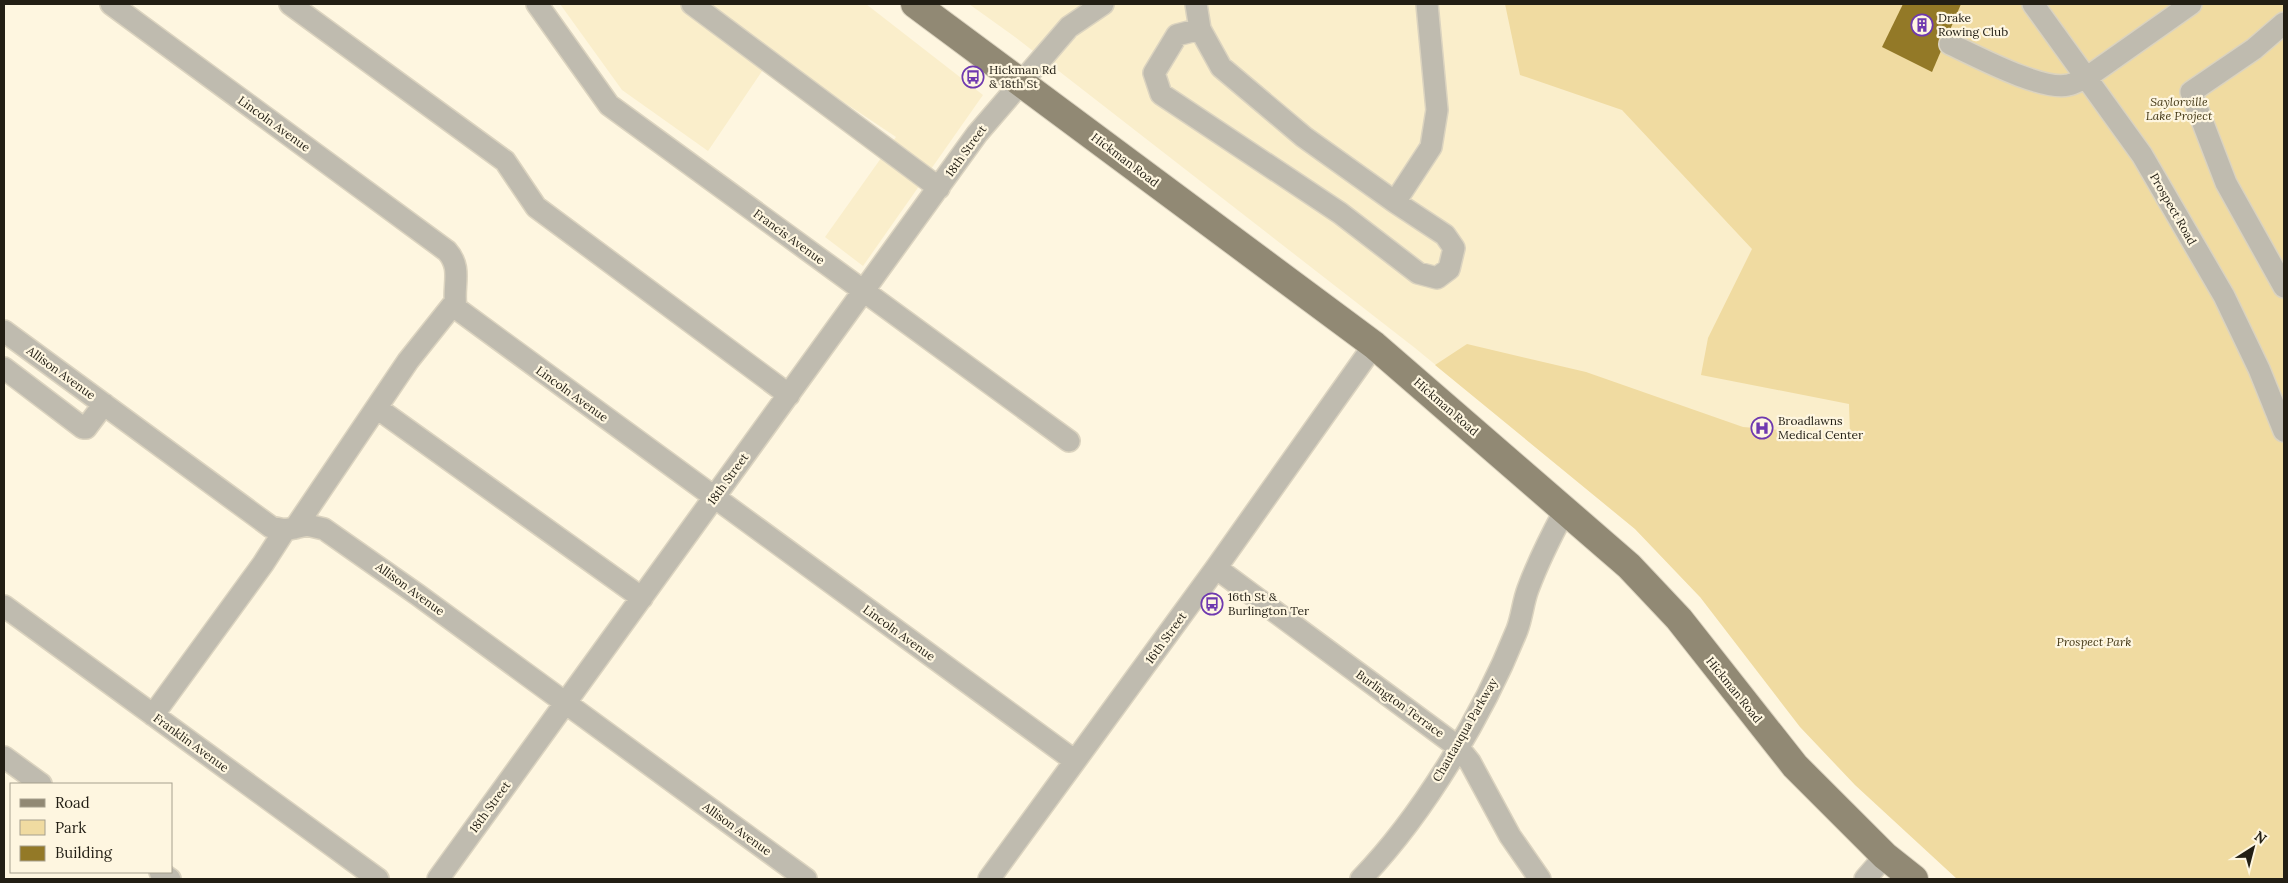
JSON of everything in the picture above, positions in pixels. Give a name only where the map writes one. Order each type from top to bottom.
[{"type":"main road","name":"Hickman Road","points":[[915,4],[1374,345],[1629,566],[1679,619],[1795,766],[1885,856],[1914,879]]},
{"type":"street","name":"Lincoln Avenue","points":[[110,4],[447,251],[454,258],[457,268],[453,293],[456,308],[1076,761]]},
{"type":"street","points":[[290,4],[505,161],[536,207],[790,395]]},
{"type":"street","name":"Francis Avenue","points":[[537,4],[609,105],[1069,441]]},
{"type":"street","points":[[692,4],[939,188]]},
{"type":"street","name":"18th Street","points":[[438,879],[977,134],[1069,27],[1103,4]]},
{"type":"street","points":[[1196,4],[1200,29],[1221,67],[1304,137],[1445,236],[1454,248],[1449,269],[1437,278],[1418,273],[1340,213],[1161,94],[1154,73],[1177,35],[1200,29]]},
{"type":"street","points":[[1394,202],[1431,147],[1437,110],[1427,4]]},
{"type":"street","name":"Prospect Road","points":[[2033,4],[2142,155],[2224,296],[2284,431]]},
{"type":"street","points":[[1950,44],[2018,75],[2057,86],[2068,85],[2086,78],[2192,4]]},
{"type":"street","points":[[2284,23],[2254,49],[2191,92],[2226,183],[2284,287]]},
{"type":"street","points":[[153,715],[290,529],[377,408],[408,361],[454,302]]},
{"type":"street","name":"Allison Avenue","points":[[4,331],[271,527],[290,529],[307,525],[324,529],[806,879]]},
{"type":"street","name":"16th Street","points":[[989,879],[1216,568],[1374,345]]},
{"type":"street","points":[[4,368],[83,428],[86,428],[104,404]]},
{"type":"street","points":[[377,408],[642,598]]},
{"type":"street","name":"Chautauqua Parkway","points":[[1361,879],[1425,800],[1488,694],[1518,628],[1527,592],[1540,558],[1565,510]]},
{"type":"street","name":"Burlington Terrace","points":[[1216,568],[1458,747],[1470,762],[1510,836],[1540,879]]},
{"type":"street","name":"Franklin Avenue","points":[[4,606],[378,879]]},
{"type":"street","points":[[4,757],[40,783]]},
{"type":"street","points":[[1866,879],[1885,856]]},
{"type":"shaded area","points":[[560,4],[866,4],[983,95],[863,266],[825,237],[896,137],[773,55],[708,151],[622,90]]},
{"type":"shaded area","name":"Broadlawns Medical Center","points":[[969,4],[1804,4],[2139,249],[1700,597],[1635,529],[1415,348],[1015,37]]},
{"type":"green space","points":[[1505,4],[2284,4],[2284,879],[1957,879],[1855,785],[1800,727],[1700,597],[1635,529],[1435,365],[1467,344],[1586,372],[1743,427],[1850,436],[1849,404],[1701,375],[1708,338],[1752,249],[1622,110],[1520,75]]},
{"type":"building","name":"Drake Rowing Club","points":[[1903,4],[1961,4],[1932,72],[1882,47]]},
{"type":"place","name":"Drake Rowing Club","points":[[1922,25]]},
{"type":"place","name":"Hickman Rd & 18th St","points":[[973,77]]},
{"type":"place","name":"Broadlawns Medical Center","points":[[1762,428]]},
{"type":"place","name":"16th St & Burlington Ter","points":[[1212,604]]},
{"type":"park label","name":"Saylorville Lake Project","points":[[2179,109]]},
{"type":"park label","name":"Prospect Park","points":[[2094,642]]}]
